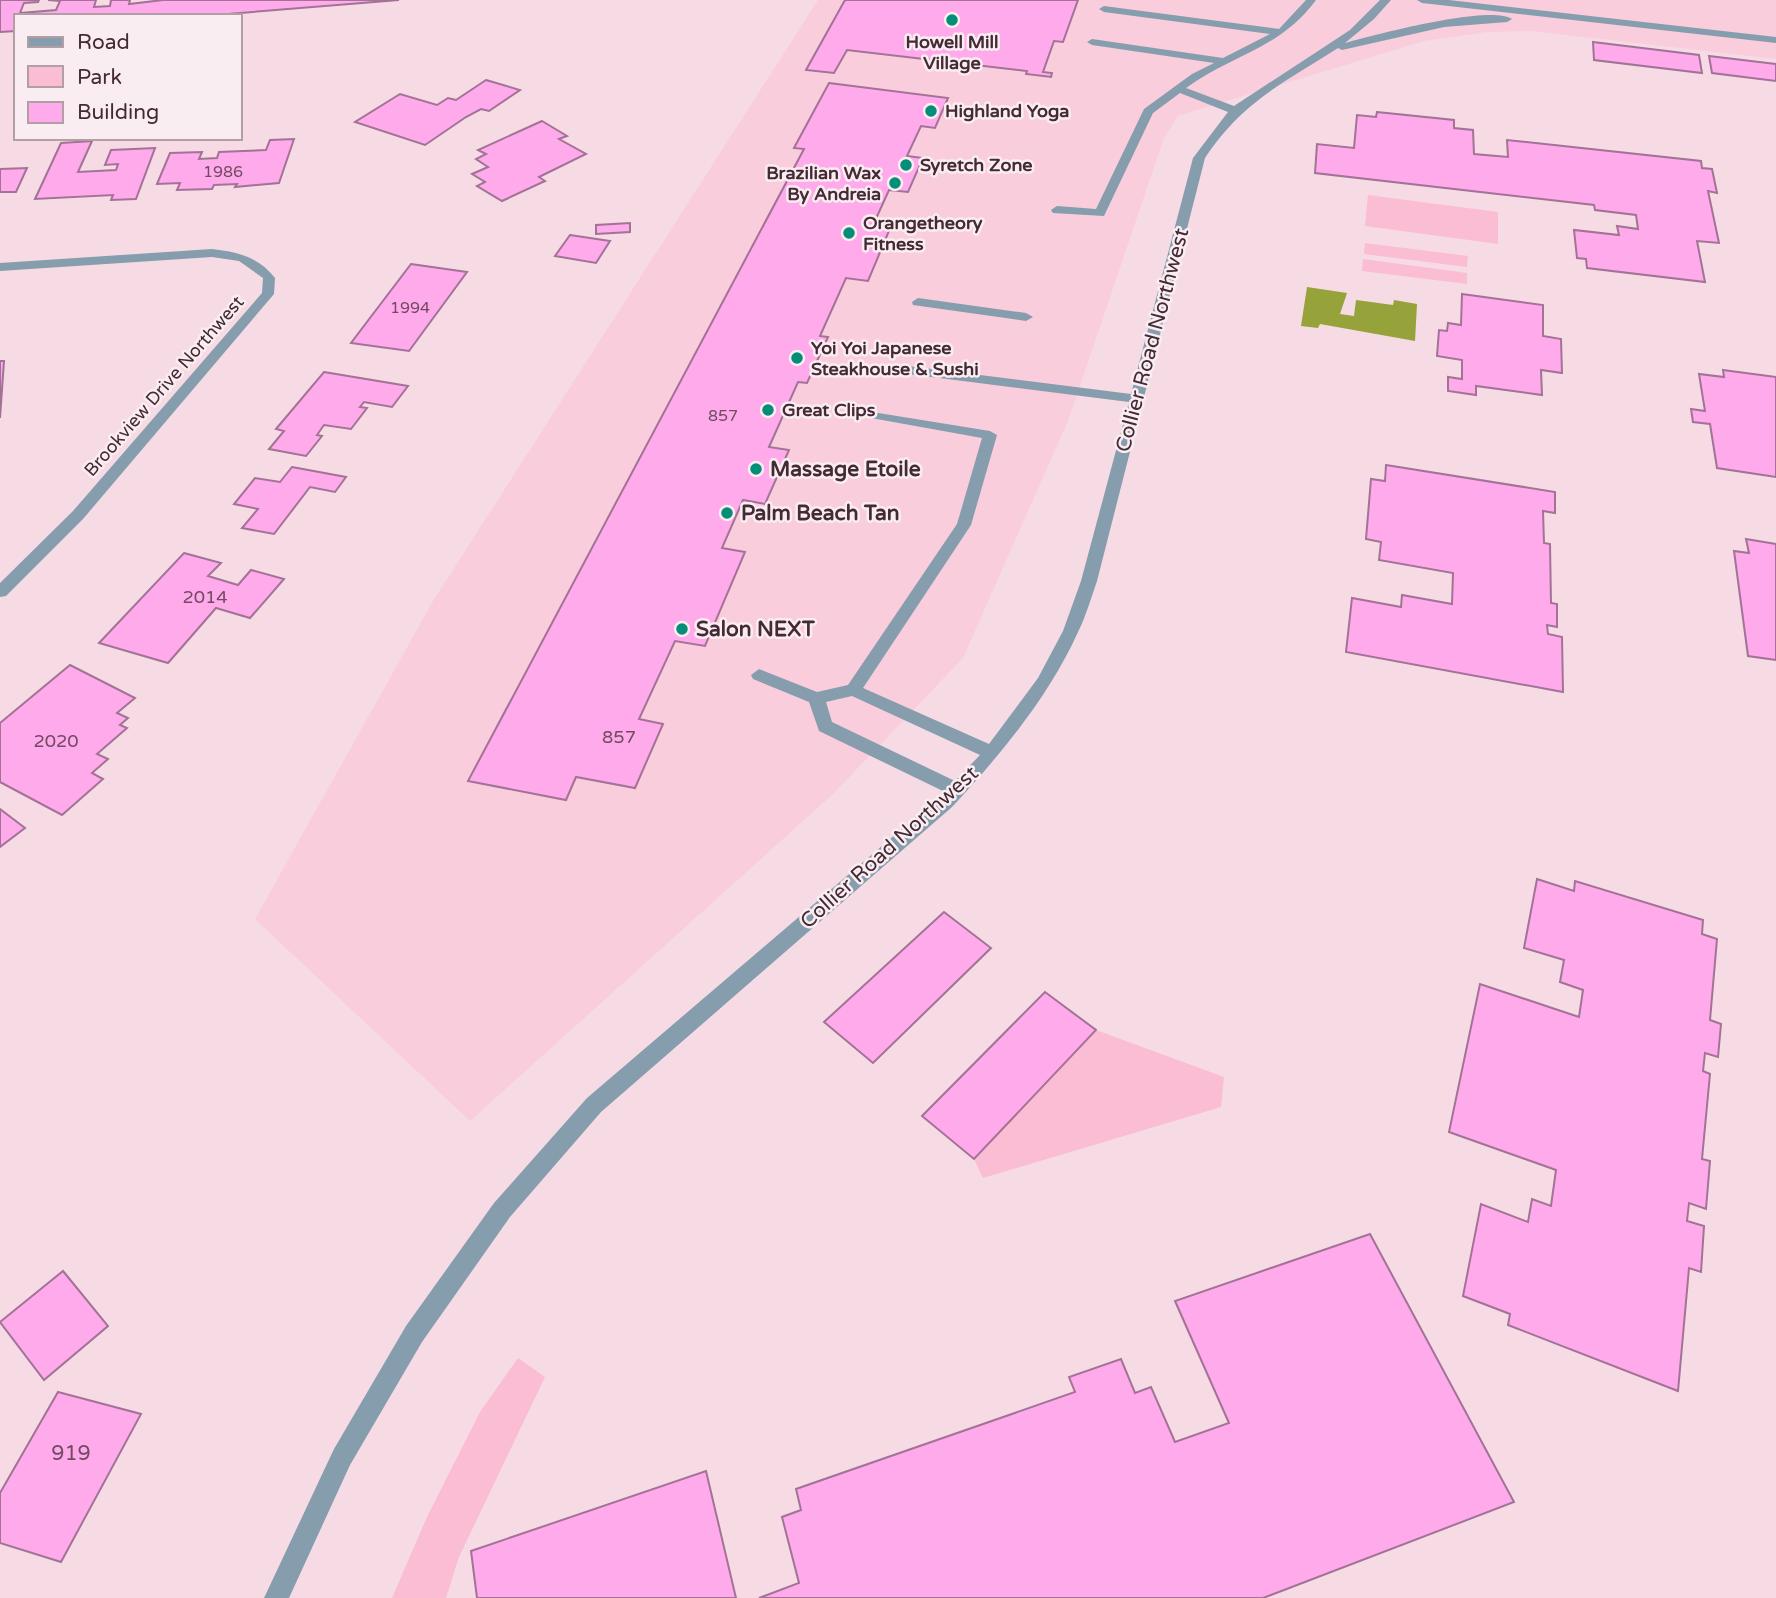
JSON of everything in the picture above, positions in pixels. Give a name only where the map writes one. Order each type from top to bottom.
[{"type":"street","points":[[1057,210],[1100,213],[1148,111],[1196,76],[1281,32],[1311,0]]},
{"type":"street","name":"Collier Road Northwest","points":[[276,1598],[342,1457],[414,1334],[502,1210],[594,1105],[957,790],[992,753],[1044,682],[1071,631],[1089,581],[1199,158],[1216,133],[1236,111],[1357,32],[1386,0]]},
{"type":"street","points":[[1422,0],[1776,40]]},
{"type":"street","points":[[1504,0],[1590,20]]},
{"type":"street","points":[[1104,9],[1281,32]]},
{"type":"street","points":[[1329,50],[1399,32],[1453,22],[1500,19],[1590,20]]},
{"type":"street","points":[[1092,41],[1225,61]]},
{"type":"street","points":[[1179,89],[1236,111]]},
{"type":"street","name":"Brookview Drive Northwest","points":[[0,267],[212,253],[238,256],[253,262],[259,265],[269,278],[268,295],[78,515],[0,592]]},
{"type":"street","points":[[918,302],[1026,317]]},
{"type":"street","points":[[892,368],[1136,399]]},
{"type":"street","points":[[853,690],[964,525],[990,435],[871,414]]},
{"type":"street","points":[[759,674],[816,698],[853,690],[992,753]]},
{"type":"street","points":[[816,698],[825,726],[957,790]]},
{"type":"shaded area","points":[[818,0],[1776,0],[1776,59],[1531,31],[1487,32],[1424,41],[1178,116],[1164,138],[1068,421],[963,658],[833,794],[470,1121],[255,919],[433,601]]},
{"type":"shaded area","points":[[1307,287],[1347,293],[1340,314],[1354,316],[1356,300],[1393,305],[1394,300],[1417,304],[1415,341],[1320,324],[1318,328],[1301,326]]},
{"type":"green space","points":[[1368,195],[1498,212],[1498,244],[1365,226]]},
{"type":"green space","points":[[1365,243],[1468,256],[1467,267],[1364,254]]},
{"type":"green space","points":[[1363,259],[1467,273],[1467,284],[1362,271]]},
{"type":"green space","points":[[1096,1030],[1224,1077],[1221,1107],[983,1178],[974,1159]]},
{"type":"green space","points":[[518,1358],[545,1377],[459,1557],[446,1598],[392,1598],[427,1517],[480,1412]]},
{"type":"building","points":[[0,0],[39,0],[24,3],[20,13],[56,10],[60,1],[48,0],[96,0],[94,7],[110,6],[111,0],[130,0],[129,4],[163,0],[399,0],[228,14],[14,14],[14,31],[0,32]]},
{"type":"building","name":"Howell Mill Village","points":[[845,0],[1078,0],[1063,42],[1054,41],[1043,72],[1052,73],[1051,77],[1026,74],[1027,71],[847,50],[834,73],[806,70]]},
{"type":"building","points":[[1593,42],[1699,55],[1702,73],[1594,60]]},
{"type":"building","points":[[1709,56],[1776,64],[1776,81],[1712,73]]},
{"type":"building","points":[[486,80],[520,90],[489,111],[481,109],[466,117],[425,145],[355,122],[400,94],[437,105],[448,98],[456,100]]},
{"type":"building","points":[[829,83],[948,98],[935,128],[921,126],[907,156],[923,158],[908,192],[889,190],[874,223],[891,226],[868,281],[846,278],[820,336],[828,337],[807,383],[798,382],[769,447],[789,450],[765,504],[743,500],[722,548],[745,552],[705,646],[675,641],[639,719],[663,724],[635,788],[576,777],[566,800],[468,781],[804,149],[794,148]]},
{"type":"building","points":[[1377,112],[1454,120],[1454,128],[1473,130],[1474,154],[1508,157],[1507,140],[1701,161],[1702,168],[1712,169],[1717,193],[1708,191],[1719,243],[1697,241],[1705,282],[1587,268],[1586,259],[1577,258],[1574,230],[1619,235],[1617,226],[1638,229],[1636,215],[1595,210],[1594,205],[1315,173],[1317,144],[1354,148],[1357,115],[1376,117]]},
{"type":"building","points":[[542,121],[567,136],[559,139],[586,154],[539,177],[545,181],[502,201],[477,186],[485,182],[472,174],[488,167],[476,159],[486,154],[478,150]]},
{"type":"building","points":[[294,139],[279,183],[235,187],[237,184],[214,185],[212,189],[177,190],[180,183],[157,184],[170,153],[202,152],[199,159],[217,158],[219,152],[266,150],[270,140]]},
{"type":"building","points":[[92,141],[78,172],[116,170],[118,164],[105,165],[111,150],[155,148],[136,199],[111,200],[113,195],[35,199],[61,143]]},
{"type":"building","points":[[27,168],[16,192],[0,192],[0,169]]},
{"type":"building","points":[[630,223],[630,232],[596,234],[596,225]]},
{"type":"building","points":[[570,235],[610,241],[596,263],[555,256]]},
{"type":"building","points":[[411,264],[467,272],[409,351],[351,343]]},
{"type":"building","points":[[1462,294],[1543,305],[1543,336],[1561,339],[1562,373],[1541,370],[1542,395],[1476,386],[1476,395],[1448,391],[1448,377],[1462,379],[1462,360],[1437,356],[1439,330],[1447,331],[1448,323],[1461,325]]},
{"type":"building","points":[[0,361],[4,361],[0,418]]},
{"type":"building","points":[[1723,370],[1776,377],[1776,477],[1717,468],[1710,424],[1693,422],[1691,409],[1705,411],[1699,374],[1724,377]]},
{"type":"building","points":[[324,372],[408,386],[392,407],[364,402],[360,407],[367,408],[351,429],[324,425],[317,435],[322,436],[306,456],[269,449],[284,431],[276,429]]},
{"type":"building","points":[[1386,465],[1555,492],[1555,513],[1543,511],[1544,543],[1550,544],[1551,603],[1557,604],[1557,627],[1547,625],[1548,634],[1562,637],[1563,692],[1346,652],[1352,598],[1401,607],[1402,595],[1452,604],[1453,573],[1379,560],[1381,542],[1366,539],[1371,479],[1385,481]]},
{"type":"building","points":[[292,467],[346,477],[335,492],[310,487],[274,534],[242,528],[258,509],[234,504],[255,478],[280,482]]},
{"type":"building","points":[[1746,539],[1776,544],[1776,660],[1748,656],[1734,551],[1749,553]]},
{"type":"building","points":[[184,553],[221,563],[208,576],[238,585],[251,570],[284,579],[250,618],[216,608],[168,663],[99,643]]},
{"type":"building","points":[[70,665],[135,698],[117,713],[128,718],[120,725],[127,728],[97,754],[108,759],[92,773],[103,779],[62,815],[0,782],[0,723]]},
{"type":"building","points":[[0,809],[25,828],[0,847]]},
{"type":"building","points":[[1537,879],[1574,891],[1575,881],[1703,920],[1702,934],[1717,939],[1710,1020],[1721,1024],[1718,1057],[1705,1053],[1703,1071],[1710,1074],[1702,1159],[1710,1161],[1706,1209],[1689,1203],[1687,1221],[1704,1226],[1701,1272],[1689,1268],[1678,1391],[1508,1325],[1510,1314],[1463,1296],[1481,1204],[1528,1222],[1532,1199],[1551,1206],[1556,1170],[1449,1132],[1480,984],[1579,1017],[1583,990],[1560,982],[1564,960],[1524,948]]},
{"type":"building","points":[[944,912],[991,948],[873,1063],[824,1022]]},
{"type":"building","points":[[1045,992],[1096,1030],[974,1159],[922,1116]]},
{"type":"building","points":[[1370,1234],[1514,1502],[1263,1598],[759,1598],[799,1583],[782,1517],[801,1510],[796,1489],[1075,1392],[1069,1377],[1121,1359],[1135,1393],[1151,1387],[1175,1442],[1229,1423],[1175,1301]]},
{"type":"building","points":[[63,1271],[108,1326],[44,1380],[0,1322]]},
{"type":"building","points":[[58,1392],[141,1414],[61,1562],[0,1543],[0,1493]]},
{"type":"building","points":[[706,1471],[736,1598],[477,1598],[471,1551]]},
{"type":"place","name":"Howell Mill Village","points":[[952,20]]},
{"type":"place","name":"Highland Yoga","points":[[931,111]]},
{"type":"place","name":"Syretch Zone","points":[[906,165]]},
{"type":"place","name":"Brazilian Wax By Andreia","points":[[895,183]]},
{"type":"place","name":"Orangetheory Fitness","points":[[849,233]]},
{"type":"place","name":"Yoi Yoi Japanese Steakhouse & Sushi","points":[[797,358]]},
{"type":"place","name":"Great Clips","points":[[768,410]]},
{"type":"place","name":"Massage Etoile","points":[[756,469]]},
{"type":"place","name":"Palm Beach Tan","points":[[727,513]]},
{"type":"place","name":"Salon NEXT","points":[[682,629]]}]
